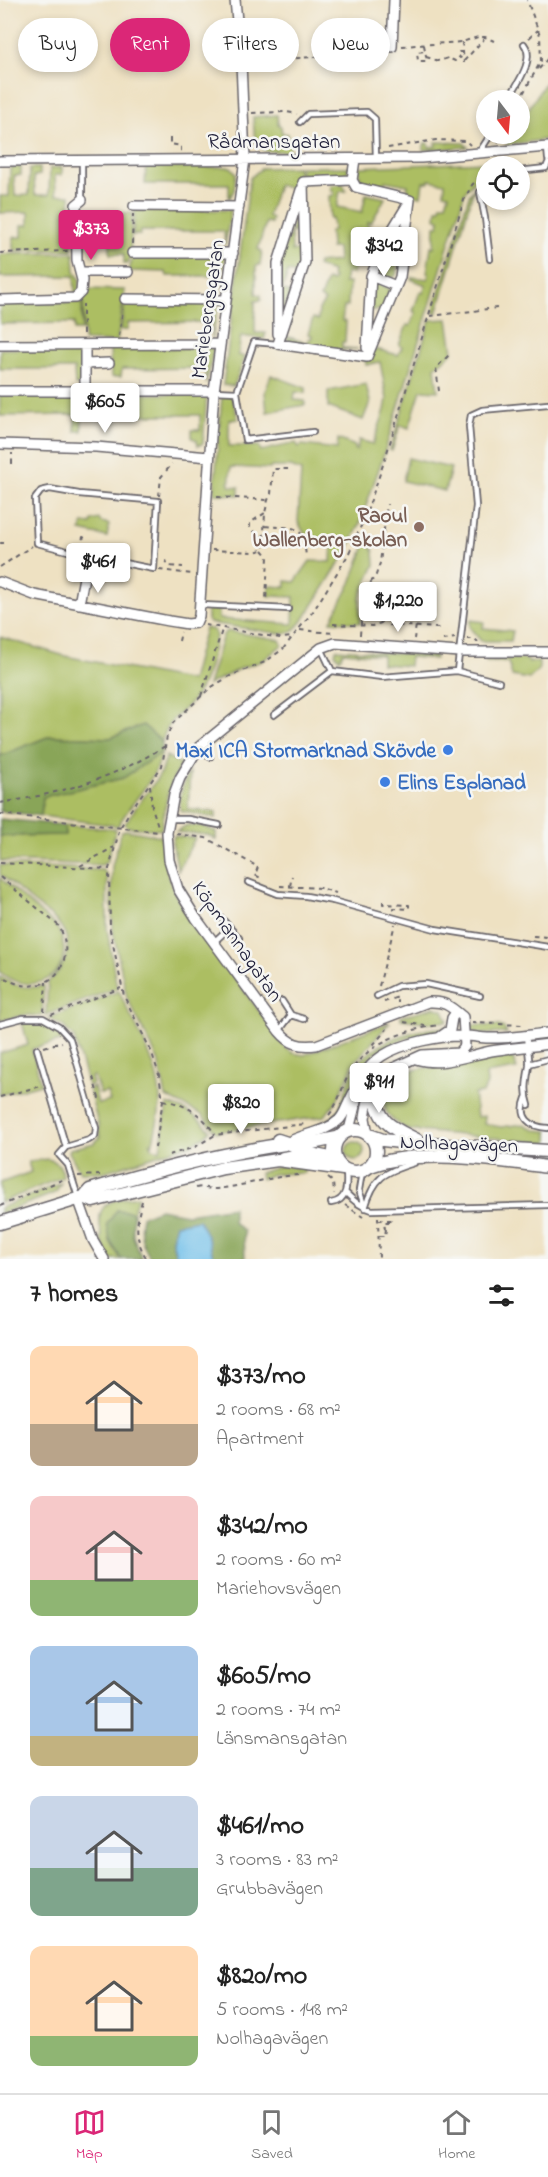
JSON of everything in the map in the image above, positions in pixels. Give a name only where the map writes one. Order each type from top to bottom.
[{"type":"street","name":"Mariebergsgatan","points":[[235,0],[237,18]]},
{"type":"street","points":[[392,47],[394,0]]},
{"type":"street","name":"Mariebergsgatan","points":[[196,623],[201,605],[214,391],[245,159],[241,72]]},
{"type":"street","name":"Rådmansgatan","points":[[0,161],[355,159],[376,154],[421,158],[480,151],[547,147]]},
{"type":"street","points":[[355,159],[352,180],[356,187],[410,200]]},
{"type":"street","points":[[303,182],[352,180]]},
{"type":"street","points":[[278,344],[305,262],[303,182]]},
{"type":"street","points":[[278,344],[278,263],[303,182]]},
{"type":"street","points":[[0,300],[75,298],[81,292],[76,205],[82,200]]},
{"type":"street","points":[[367,357],[370,276],[386,240],[410,200]]},
{"type":"street","points":[[367,357],[400,277],[410,200]]},
{"type":"street","points":[[134,206],[239,207]]},
{"type":"street","points":[[386,240],[404,248]]},
{"type":"street","points":[[132,253],[232,253]]},
{"type":"street","points":[[80,272],[128,272]]},
{"type":"street","points":[[370,276],[396,286]]},
{"type":"street","points":[[125,299],[226,300]]},
{"type":"street","points":[[368,314],[384,315]]},
{"type":"street","points":[[0,345],[220,344]]},
{"type":"street","points":[[278,344],[367,357]]},
{"type":"street","points":[[84,345],[85,391]]},
{"type":"street","points":[[85,364],[109,363]]},
{"type":"street","points":[[0,391],[214,391]]},
{"type":"street","points":[[0,444],[76,446],[209,457]]},
{"type":"street","points":[[79,604],[84,555]]},
{"type":"street","points":[[0,582],[34,595],[180,623],[196,623]]},
{"type":"street","points":[[321,648],[336,643],[459,652],[548,652]]},
{"type":"street","name":"Köpmannagatan","points":[[321,648],[199,747],[180,778],[169,819],[166,846],[175,883],[196,918],[279,1030],[292,1044],[308,1046],[329,1040],[389,1015],[428,1002],[441,1001],[456,1011]]},
{"type":"street","points":[[278,1160],[345,1170],[366,1169],[375,1159],[376,1151],[369,1135],[366,1108],[373,1090],[389,1070],[422,1055],[459,1053],[465,1046],[463,1017],[456,1011],[450,1030],[440,1037]]},
{"type":"street","points":[[285,1144],[331,1120],[342,1118],[365,1072],[380,1057],[408,1044],[440,1037],[489,1038],[548,1034]]},
{"type":"street","points":[[416,1059],[424,1062],[455,1061],[490,1052],[548,1044]]},
{"type":"street","points":[[373,1090],[375,1104],[384,1122],[425,1144]]},
{"type":"street","points":[[0,1223],[81,1197],[90,1190],[159,1169],[236,1151],[285,1144],[296,1146],[338,1138],[349,1130],[356,1102],[353,1096]]},
{"type":"street","points":[[349,1130],[362,1131],[369,1135]]},
{"type":"street","name":"Nolhagavägen","points":[[369,1135],[383,1140],[425,1144],[548,1151]]},
{"type":"street","points":[[335,1159],[334,1145],[338,1138]]},
{"type":"street","points":[[81,1197],[93,1201],[223,1168],[310,1154],[335,1159],[345,1170]]},
{"type":"street","name":"Nolhagavägen","points":[[366,1169],[388,1160],[410,1157],[496,1160],[548,1167]]},
{"type":"street","points":[[81,1197],[93,1240],[104,1259]]},
{"type":"lane","points":[[513,90],[528,60],[527,48],[524,44]]},
{"type":"lane","points":[[300,122],[308,114],[367,112],[375,119],[376,154]]},
{"type":"lane","points":[[480,151],[485,144]]},
{"type":"lane","points":[[530,168],[547,163],[547,147]]},
{"type":"lane","points":[[82,161],[82,200]]},
{"type":"lane","points":[[483,210],[490,259]]},
{"type":"lane","points":[[278,344],[254,342],[237,392],[245,440],[313,432]]},
{"type":"lane","points":[[214,391],[237,392]]},
{"type":"lane","points":[[458,671],[476,506],[469,426],[471,416],[482,410],[548,404]]},
{"type":"lane","points":[[50,489],[158,501],[154,569],[37,543],[35,498],[41,491],[50,489]]},
{"type":"lane","points":[[201,605],[288,609]]},
{"type":"lane","points":[[321,648],[332,671]]},
{"type":"lane","points":[[274,715],[332,671],[382,677],[458,671],[499,682]]},
{"type":"lane","points":[[199,747],[210,757]]},
{"type":"lane","points":[[169,819],[188,819],[219,825]]},
{"type":"lane","points":[[248,882],[278,894],[333,901],[435,929],[548,947]]},
{"type":"lane","points":[[222,919],[239,938]]},
{"type":"lane","points":[[215,941],[230,927]]},
{"type":"lane","points":[[379,995],[398,986],[426,984],[480,996]]},
{"type":"lane","points":[[282,1000],[291,1015],[304,1019]]},
{"type":"lane","points":[[279,1030],[291,1015]]},
{"type":"lane","points":[[0,1024],[22,1018],[43,1018],[59,1027],[70,1039],[96,1128],[95,1136],[66,1147],[60,1155],[68,1165],[81,1197]]},
{"type":"lane","points":[[526,1036],[529,1064],[526,1073],[524,1104],[527,1120],[530,1125],[537,1128],[548,1128]]},
{"type":"lane","points":[[37,1049],[66,1147]]},
{"type":"lane","points":[[529,1064],[548,1061]]},
{"type":"lane","points":[[526,1098],[529,1105]]},
{"type":"lane","points":[[365,1208],[370,1189],[375,1183],[400,1167],[430,1158]]},
{"type":"lane","points":[[365,1208],[359,1190],[366,1169]]},
{"type":"lane","points":[[331,1203],[337,1202],[346,1193],[345,1170]]},
{"type":"lane","points":[[346,1193],[365,1208],[372,1210],[548,1205]]},
{"type":"path","points":[[526,90],[541,61],[542,48],[527,0]]},
{"type":"path","points":[[524,44],[538,30]]},
{"type":"path","points":[[392,47],[462,42],[485,37],[494,41]]},
{"type":"path","points":[[462,42],[464,62],[485,37]]},
{"type":"path","points":[[424,45],[427,61],[418,61],[417,52],[425,51]]},
{"type":"path","points":[[458,57],[457,53],[463,51]]},
{"type":"path","points":[[426,57],[439,61],[448,58],[455,61],[458,57],[463,56]]},
{"type":"path","points":[[535,73],[548,58]]},
{"type":"path","points":[[243,114],[286,111],[304,116]]},
{"type":"path","points":[[170,138],[172,146],[181,146],[181,154]]},
{"type":"path","points":[[376,154],[421,142],[466,141],[472,148],[480,151],[497,144]]},
{"type":"path","points":[[420,152],[421,142]]},
{"type":"path","points":[[155,1148],[163,1100],[159,1075],[152,1053],[121,988],[110,930],[109,868],[120,828],[162,766],[169,729],[173,723],[201,696],[230,676],[265,662],[300,630],[333,581],[365,517],[430,316],[464,200],[476,180]]},
{"type":"path","points":[[0,253],[77,251]]},
{"type":"path","points":[[81,292],[84,345]]},
{"type":"path","points":[[430,316],[497,308]]},
{"type":"path","points":[[439,391],[436,368],[451,353]]},
{"type":"path","points":[[12,450],[12,464]]},
{"type":"path","points":[[158,501],[161,477],[177,459]]},
{"type":"path","points":[[266,608],[268,556],[263,550],[265,513],[271,494],[273,469],[290,469]]},
{"type":"path","points":[[207,496],[268,500]]},
{"type":"path","points":[[360,635],[363,598],[380,563],[387,504]]},
{"type":"path","points":[[264,539],[250,528],[250,523],[265,513]]},
{"type":"path","points":[[265,525],[294,528],[301,531],[306,557]]},
{"type":"path","points":[[84,555],[82,537],[85,538]]},
{"type":"path","points":[[0,567],[37,543]]},
{"type":"path","points":[[204,550],[253,552],[263,550]]},
{"type":"path","points":[[166,560],[168,566],[183,567]]},
{"type":"path","points":[[154,569],[198,574]]},
{"type":"path","points":[[333,624],[362,626],[381,623],[380,618],[390,615],[417,618],[414,639]]},
{"type":"path","points":[[196,623],[280,638],[294,636]]},
{"type":"path","points":[[388,625],[439,628]]},
{"type":"path","points":[[179,641],[182,629]]},
{"type":"path","points":[[201,696],[222,629]]},
{"type":"path","points":[[300,630],[337,634]]},
{"type":"path","points":[[442,641],[460,638],[475,639],[481,644]]},
{"type":"path","points":[[0,803],[64,790],[102,778],[124,769],[165,746]]},
{"type":"path","points":[[0,814],[160,832],[152,807],[150,783]]},
{"type":"path","points":[[167,833],[206,838],[258,867],[255,875],[265,880]]},
{"type":"path","points":[[79,867],[114,848]]},
{"type":"path","points":[[0,863],[109,868]]},
{"type":"path","points":[[290,886],[292,876]]},
{"type":"path","points":[[0,877],[58,926],[64,935],[66,946],[65,957],[57,974],[46,982],[30,987],[22,986],[9,981],[0,974]]},
{"type":"path","points":[[275,885],[321,888],[342,895]]},
{"type":"path","points":[[384,901],[383,904],[409,905],[409,909],[394,908],[396,919],[379,987],[379,995],[385,1004],[398,997],[400,1002],[393,1005]]},
{"type":"path","points":[[525,936],[548,937]]},
{"type":"path","points":[[46,982],[43,1018],[121,988]]},
{"type":"path","points":[[396,1021],[428,1026]]},
{"type":"path","points":[[468,1022],[530,1026]]},
{"type":"path","points":[[372,1047],[406,1032],[447,1024]]},
{"type":"path","points":[[331,1120],[348,1076],[389,1028]]},
{"type":"path","points":[[37,1049],[70,1039]]},
{"type":"path","points":[[93,1077],[100,1102]]},
{"type":"path","points":[[0,1097],[47,1084]]},
{"type":"path","points":[[163,1100],[185,1107],[201,1116],[215,1135]]},
{"type":"path","points":[[161,1158],[195,1147],[215,1135],[306,1124]]},
{"type":"path","points":[[82,1176],[105,1174]]},
{"type":"path","points":[[191,1189],[201,1186],[212,1189],[281,1176],[308,1175]]},
{"type":"path","points":[[321,1175],[333,1182],[334,1194]]},
{"type":"path","points":[[0,1206],[63,1180]]},
{"type":"path","points":[[142,1198],[136,1231],[138,1242],[147,1259]]},
{"type":"path","points":[[347,1206],[363,1217]]},
{"type":"path","points":[[373,1216],[378,1216],[379,1259]]},
{"type":"path","points":[[378,1220],[392,1220],[392,1222],[384,1222],[385,1236],[379,1236]]},
{"type":"green space","points":[[548,78],[548,139],[530,142],[530,107]]},
{"type":"green space","points":[[277,115],[282,133],[288,134],[290,152],[265,151],[255,142],[253,117]]},
{"type":"green space","points":[[436,142],[464,143],[468,147],[423,150],[425,143],[428,143],[429,147],[436,146]]},
{"type":"green space","points":[[476,162],[476,178],[465,192],[382,460],[359,526],[344,556],[302,622],[292,632],[282,634],[210,623],[207,620],[207,609],[219,610],[219,619],[293,624],[294,597],[269,596],[269,586],[286,587],[286,581],[295,582],[310,561],[331,562],[332,542],[319,542],[318,538],[306,536],[298,522],[301,471],[291,467],[271,467],[270,469],[231,467],[229,486],[239,487],[239,495],[214,494],[222,396],[232,396],[238,419],[229,420],[229,446],[259,446],[261,451],[296,443],[299,447],[302,445],[337,449],[338,439],[355,446],[357,450],[359,440],[373,444],[387,399],[380,362],[366,365],[365,359],[376,349],[398,355],[402,347],[399,345],[407,325],[410,326],[416,312],[413,311],[420,292],[423,293],[426,285],[411,279],[412,277],[428,279],[435,226],[439,226],[440,219],[436,218],[437,209],[440,209],[441,204],[446,204],[449,194],[444,193],[445,183],[429,180],[429,182],[423,182],[421,196],[407,193],[408,185],[385,181],[383,188],[360,182],[359,167]]},
{"type":"green space","points":[[21,167],[21,175],[14,176],[15,196],[29,195],[30,168],[40,168],[40,175],[34,176],[35,195],[49,195],[50,168],[62,167],[62,175],[55,175],[56,195],[70,195],[72,250],[13,250],[15,237],[22,237],[22,225],[29,225],[29,212],[0,213],[0,196],[9,196],[10,168]]},
{"type":"green space","points":[[146,167],[231,167],[236,173],[234,190],[229,199],[229,184],[145,184]]},
{"type":"green space","points":[[298,167],[298,190],[293,191],[293,189],[278,185],[268,216],[272,218],[271,223],[266,222],[258,249],[262,251],[260,265],[256,266],[256,294],[261,295],[261,300],[255,301],[255,333],[266,333],[264,339],[241,336],[238,355],[245,357],[234,386],[223,385],[250,178],[262,168]]},
{"type":"green space","points":[[300,167],[349,167],[346,176],[301,177]]},
{"type":"green space","points":[[343,184],[346,191],[340,191],[337,207],[362,212],[366,194],[385,198],[371,223],[368,222],[367,225],[370,227],[356,256],[352,254],[349,264],[354,267],[353,273],[346,273],[344,283],[349,283],[348,306],[344,307],[342,321],[346,321],[345,342],[342,342],[342,348],[358,349],[342,350],[290,343],[285,336],[307,343],[308,339],[311,339],[312,335],[308,334],[313,318],[318,320],[319,309],[325,301],[320,298],[327,280],[332,282],[334,278],[331,277],[332,272],[317,266],[318,263],[338,261],[337,248],[331,248],[330,231],[333,230],[329,196],[334,195],[331,185]]},
{"type":"green space","points":[[476,186],[437,313],[433,312],[469,195]]},
{"type":"green space","points":[[300,203],[301,232],[291,232],[292,251],[301,251],[301,263],[297,274],[288,272],[282,290],[290,293],[280,322],[280,262]]},
{"type":"green space","points":[[135,210],[231,210],[225,245],[224,231],[140,231],[140,235],[133,235]]},
{"type":"green space","points":[[79,213],[132,213],[130,256],[127,264],[124,264],[124,254],[110,254],[110,234],[79,233]]},
{"type":"green space","points":[[388,247],[399,252],[396,275],[391,279],[375,273]]},
{"type":"green space","points":[[74,253],[75,272],[80,279],[79,291],[75,293],[74,276],[0,277],[0,254]]},
{"type":"green space","points":[[225,255],[219,292],[218,276],[167,276],[166,272],[129,271],[133,256]]},
{"type":"green space","points":[[373,281],[390,289],[382,310],[371,310]]},
{"type":"green space","points":[[83,289],[125,290],[117,342],[84,341]]},
{"type":"green space","points":[[219,301],[212,338],[212,322],[128,323],[128,330],[121,330],[125,302]]},
{"type":"green space","points":[[82,302],[82,330],[74,330],[74,323],[0,324],[0,303]]},
{"type":"green space","points":[[448,319],[453,352],[435,367],[438,391],[421,390],[409,428],[400,425],[392,451],[390,450],[430,320]]},
{"type":"green space","points":[[81,348],[79,385],[75,385],[74,369],[0,369],[0,349]]},
{"type":"green space","points":[[110,348],[214,348],[206,384],[205,368],[122,369],[121,377],[111,377]]},
{"type":"green space","points":[[271,375],[306,388],[306,393],[295,392],[294,400],[305,401],[305,405],[267,412],[265,392]]},
{"type":"green space","points":[[366,384],[370,402],[363,420],[328,407],[328,391]]},
{"type":"green space","points":[[82,394],[82,431],[75,431],[75,415],[0,416],[0,395]]},
{"type":"green space","points":[[110,394],[207,394],[203,443],[198,446],[197,440],[192,438],[192,430],[200,430],[200,415],[115,415],[115,423],[110,423]]},
{"type":"green space","points":[[408,458],[451,468],[445,491],[403,481]]},
{"type":"green space","points":[[99,519],[109,524],[107,537],[81,531],[83,523],[91,524],[92,521]]},
{"type":"green space","points":[[368,538],[374,552],[375,565],[360,597],[360,623],[331,621],[351,583]]},
{"type":"green space","points":[[470,620],[484,622],[483,628],[513,631],[511,641],[481,641],[470,628]]},
{"type":"green space","points":[[205,628],[214,630],[216,636],[207,673],[201,688],[173,720],[162,742],[143,725],[110,738],[50,736],[0,756],[0,637],[65,656],[191,681]]},
{"type":"green space","points":[[227,631],[280,640],[282,645],[262,661],[241,668],[208,685],[223,635]]},
{"type":"green space","points":[[336,649],[436,656],[435,659],[410,657],[409,666],[382,664],[382,655],[343,652],[340,659],[335,654]]},
{"type":"green space","points":[[486,659],[527,659],[528,662],[539,662],[539,669],[529,679],[512,676],[508,662],[486,662]]},
{"type":"green space","points":[[143,725],[162,742],[162,752],[123,778],[43,797],[41,816],[0,811],[0,756],[50,736],[110,738]]},
{"type":"green space","points":[[162,752],[155,771],[118,826],[41,816],[43,797],[123,778]]},
{"type":"green space","points":[[166,756],[181,764],[170,788],[161,830],[127,827],[125,824],[155,782]]},
{"type":"green space","points":[[190,771],[188,809],[216,812],[216,818],[181,811],[181,790]]},
{"type":"green space","points":[[0,819],[64,825],[65,835],[0,836]]},
{"type":"green space","points":[[64,825],[116,829],[107,862],[102,865],[0,861],[0,836],[65,835]]},
{"type":"green space","points":[[187,825],[203,826],[216,832],[216,840],[208,835],[176,832]]},
{"type":"green space","points":[[125,830],[161,836],[167,870],[179,902],[287,1049],[304,1055],[390,1022],[354,1063],[337,1100],[325,1116],[216,1132],[201,1114],[166,1097],[158,1060],[127,998],[113,931],[112,866],[121,832]]},
{"type":"green space","points":[[174,836],[195,838],[178,871],[172,842]]},
{"type":"green space","points":[[0,865],[103,870],[107,875],[107,928],[117,988],[46,1015],[48,982],[64,963],[67,940],[56,921],[0,875]]},
{"type":"green space","points":[[0,878],[56,926],[63,941],[63,955],[59,967],[52,976],[41,982],[28,984],[14,981],[0,972]]},
{"type":"green space","points":[[0,976],[21,986],[44,985],[42,1016],[24,1015],[0,1021]]},
{"type":"green space","points":[[119,991],[151,1057],[159,1085],[159,1111],[152,1145],[150,1141],[152,1148],[160,1150],[167,1104],[191,1114],[210,1130],[192,1144],[104,1172],[80,1172],[69,1152],[70,1149],[94,1143],[100,1137],[89,1089],[94,1087],[98,1104],[110,1101],[107,1092],[100,1094],[94,1076],[91,1077],[93,1084],[88,1086],[74,1038],[63,1026],[48,1018]]},
{"type":"green space","points":[[434,1007],[443,1010],[448,1021],[432,1023],[401,1019],[401,1016]]},
{"type":"green space","points":[[33,1021],[59,1030],[67,1039],[32,1049],[41,1084],[0,1095],[0,1053],[28,1045],[22,1022]]},
{"type":"green space","points":[[469,1025],[500,1026],[507,1033],[482,1034],[472,1031]]},
{"type":"green space","points":[[446,1027],[400,1041],[378,1051],[358,1072],[341,1109],[335,1116],[312,1128],[335,1114],[351,1075],[368,1054],[392,1039],[418,1031]]},
{"type":"green space","points":[[507,1053],[514,1060],[517,1069],[486,1074],[487,1084],[483,1093],[474,1094],[477,1117],[485,1116],[484,1124],[501,1127],[524,1124],[535,1130],[548,1131],[548,1143],[408,1130],[394,1121],[386,1110],[384,1099],[387,1088],[393,1079],[403,1074],[427,1067],[462,1063]]},
{"type":"green space","points":[[355,1142],[361,1145],[364,1151],[361,1157],[355,1160],[349,1157],[346,1151],[349,1145]]},
{"type":"green space","points":[[190,1153],[100,1181],[91,1182],[84,1178],[105,1176]]},
{"type":"green space","points":[[47,1159],[59,1165],[63,1177],[0,1203],[0,1183],[31,1172],[28,1162]]},
{"type":"green space","points":[[281,1166],[305,1168],[304,1173],[273,1174],[261,1179],[260,1173]]},
{"type":"green space","points":[[61,1183],[56,1192],[0,1214],[0,1208]]},
{"type":"green space","points":[[138,1196],[133,1212],[117,1210],[110,1241],[121,1259],[110,1259],[100,1238],[102,1236],[100,1216],[102,1210],[111,1202]]},
{"type":"green space","points":[[233,1207],[233,1222],[244,1231],[245,1259],[214,1259],[207,1236],[172,1240],[177,1259],[151,1259],[145,1249],[141,1233],[142,1216],[160,1209],[187,1214]]},
{"type":"green space","points":[[117,1210],[133,1212],[133,1236],[142,1259],[121,1259],[110,1241],[107,1224]]},
{"type":"water","points":[[199,1220],[214,1259],[177,1259],[172,1240],[176,1224]]},
{"type":"place","name":"Raoul Wallenberg-skolan","points":[[419,527]]},
{"type":"place","name":"Maxi ICA Stormarknad Skövde","points":[[448,750]]},
{"type":"place","name":"Elins Esplanad","points":[[385,782]]}]
